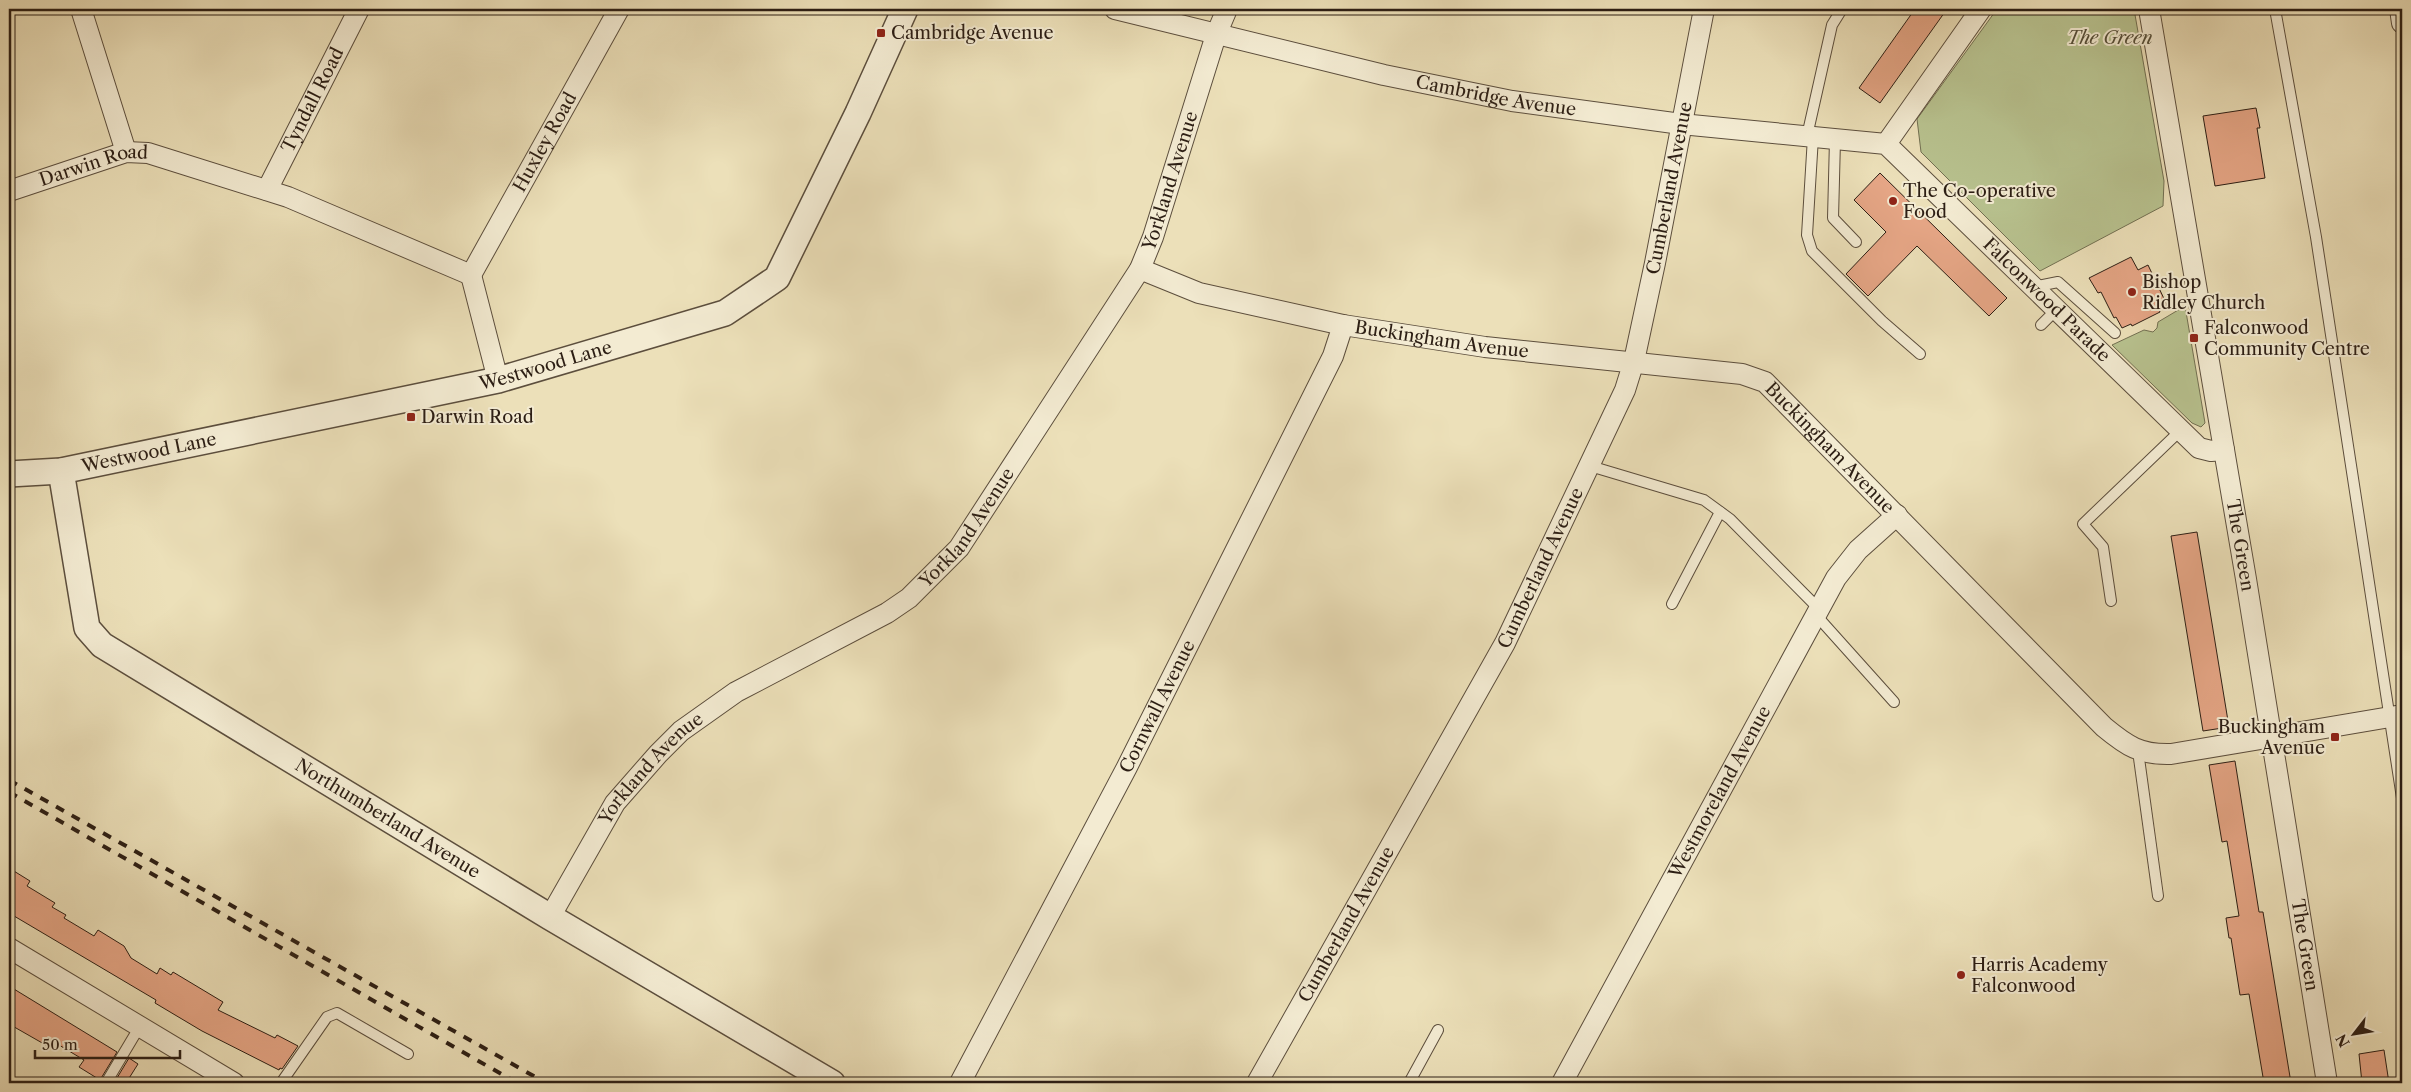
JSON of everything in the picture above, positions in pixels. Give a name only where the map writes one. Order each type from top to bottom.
[{"type":"street","points":[[82,9],[126,152]]},
{"type":"street","name":"Tyndall Road","points":[[267,190],[277,166],[359,9]]},
{"type":"street","name":"Huxley Road","points":[[471,275],[619,9]]},
{"type":"street","name":"Westwood Lane","points":[[9,474],[61,471],[498,380],[725,313],[777,278],[858,113],[905,9]]},
{"type":"street","name":"Cambridge Avenue","points":[[1115,9],[1384,75],[1512,101],[1681,124],[1835,140],[1874,141],[1886,144]]},
{"type":"street","name":"Yorkland Avenue","points":[[550,917],[615,803],[681,731],[736,692],[887,613],[909,598],[959,548],[1140,268],[1153,237],[1216,35],[1227,9]]},
{"type":"street","name":"Cumberland Avenue","points":[[1257,1083],[1505,643],[1625,390],[1634,361],[1704,9]]},
{"type":"street","points":[[1886,144],[1980,9]]},
{"type":"street","name":"The Green","points":[[2149,9],[2224,450],[2327,1083]]},
{"type":"street","points":[[2400,9],[2402,23]]},
{"type":"street","name":"Falconwood Parade","points":[[1886,144],[2032,288],[2199,448],[2211,451],[2224,450]]},
{"type":"street","name":"Darwin Road","points":[[9,192],[126,152],[148,153],[267,190],[471,275]]},
{"type":"street","name":"Buckingham Avenue","points":[[1140,268],[1199,292],[1343,325],[1485,346],[1742,374],[1766,382],[2104,727],[2138,751],[2154,754],[2171,754],[2396,716]]},
{"type":"street","points":[[471,275],[498,380]]},
{"type":"street","name":"Cornwall Avenue","points":[[960,1083],[1127,767],[1329,365],[1343,325]]},
{"type":"street","name":"Northumberland Avenue","points":[[61,471],[87,628],[102,645],[550,917],[832,1083]]},
{"type":"street","name":"Westmoreland Avenue","points":[[1562,1083],[1836,578],[1845,565],[1897,515]]},
{"type":"street","points":[[9,948],[234,1083]]},
{"type":"lane","points":[[1842,9],[1832,25],[1810,137],[1806,235],[1808,244],[1812,251],[1882,321],[1920,354]]},
{"type":"lane","points":[[2274,9],[2316,238],[2396,716],[2402,798]]},
{"type":"lane","points":[[1835,140],[1833,218],[1856,242]]},
{"type":"lane","points":[[2032,288],[2058,282],[2115,333]]},
{"type":"lane","points":[[2042,325],[2056,310]]},
{"type":"lane","points":[[2111,601],[2102,547],[2083,524],[2181,430]]},
{"type":"lane","points":[[1590,466],[1704,500],[1720,512],[1818,612],[1894,702]]},
{"type":"lane","points":[[1672,604],[1720,512]]},
{"type":"lane","points":[[2138,751],[2158,896]]},
{"type":"lane","points":[[282,1083],[327,1016],[337,1013],[408,1054]]},
{"type":"lane","points":[[106,1083],[140,1026]]},
{"type":"lane","points":[[1409,1083],[1438,1030]]},
{"type":"green space","points":[[1997,9],[2134,9],[2164,181],[2163,206],[2040,271],[1921,152],[1917,119]]},
{"type":"green space","points":[[2185,306],[2205,423],[2201,427],[2192,423],[2112,345],[2144,330],[2153,332],[2157,328],[2158,322]]},
{"type":"building","points":[[1915,9],[1947,9],[1880,103],[1859,88]]},
{"type":"building","points":[[2256,108],[2260,128],[2257,128],[2265,178],[2215,186],[2203,116]]},
{"type":"building","points":[[1880,173],[2007,298],[1989,316],[1917,246],[1868,296],[1846,274],[1886,232],[1854,200]]},
{"type":"building","name":"Bishop Ridley Church","points":[[2131,257],[2138,270],[2148,265],[2167,305],[2159,309],[2160,312],[2132,326],[2131,324],[2122,328],[2116,317],[2114,318],[2101,292],[2098,293],[2089,278]]},
{"type":"building","points":[[2197,532],[2229,727],[2203,731],[2171,536]]},
{"type":"building","points":[[2235,761],[2259,912],[2263,912],[2291,1083],[2264,1083],[2249,994],[2240,995],[2231,938],[2229,938],[2226,918],[2239,916],[2227,841],[2222,842],[2209,765]]},
{"type":"building","points":[[9,868],[30,881],[27,886],[55,903],[52,907],[66,915],[64,918],[94,936],[98,930],[124,946],[131,958],[157,974],[160,968],[171,975],[173,972],[223,1002],[218,1010],[275,1038],[277,1035],[298,1046],[282,1069],[280,1068],[279,1070],[202,1031],[155,1003],[156,1000],[9,913]]},
{"type":"building","points":[[9,986],[117,1052],[100,1080],[79,1067],[84,1060],[54,1042],[51,1048],[9,1024]]},
{"type":"building","points":[[2384,1050],[2389,1083],[2362,1083],[2359,1054]]},
{"type":"building","points":[[129,1058],[138,1064],[126,1083],[114,1083]]},
{"type":"railway","points":[[9,780],[546,1083]]},
{"type":"railway","points":[[9,792],[517,1083]]},
{"type":"place","name":"Cambridge Avenue","points":[[881,33]]},
{"type":"place","name":"The Co-operative Food","points":[[1893,201]]},
{"type":"place","name":"Bishop Ridley Church","points":[[2132,292]]},
{"type":"place","name":"Falconwood Community Centre","points":[[2194,338]]},
{"type":"place","name":"Darwin Road","points":[[411,417]]},
{"type":"place","name":"Buckingham Avenue","points":[[2335,737]]},
{"type":"place","name":"Harris Academy Falconwood","points":[[1961,975]]}]
